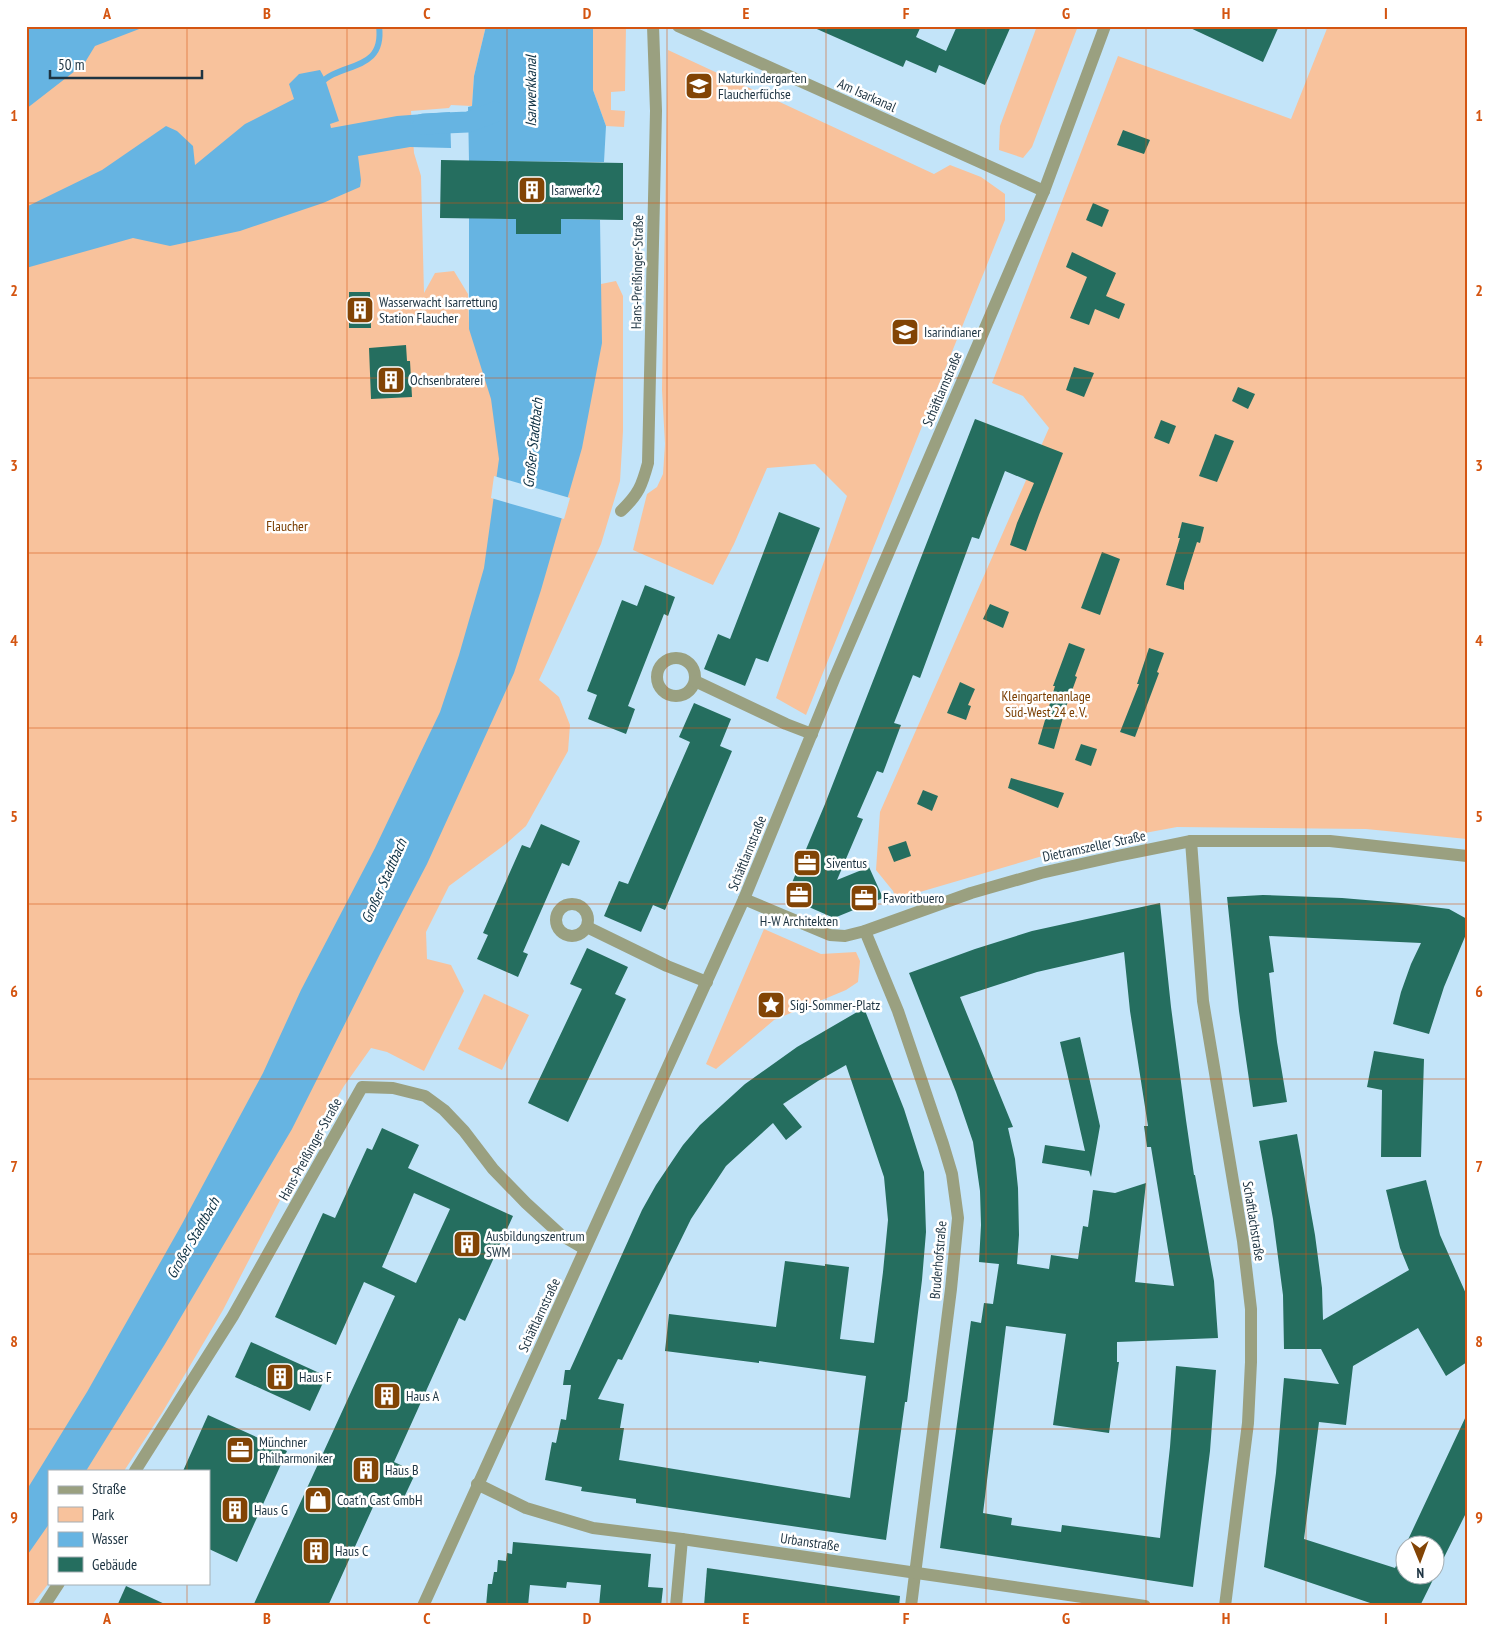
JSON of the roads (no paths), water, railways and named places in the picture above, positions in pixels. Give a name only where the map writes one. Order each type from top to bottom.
[{"type":"street","name":"Hans-Preißinger-Straße","points":[[621,510],[634,499],[642,483],[648,462],[656,111],[653,26]]},
{"type":"street","name":"Am Isarkanal","points":[[678,26],[1044,191]]},
{"type":"street","name":"Schäftlarnstraße","points":[[423,1606],[744,899],[835,677],[1044,191],[1105,26]]},
{"type":"street","points":[[695,681],[786,724],[812,734]]},
{"type":"street","name":"Dietramszeller Straße","points":[[744,899],[830,935],[845,936],[865,931],[971,893],[1041,873],[1191,841],[1330,841],[1467,856]]},
{"type":"street","name":"Schaftlachstraße","points":[[1191,841],[1203,1001],[1243,1241],[1251,1309],[1248,1423],[1225,1606]]},
{"type":"street","points":[[587,927],[675,969],[707,982]]},
{"type":"street","name":"Bruderhofstraße","points":[[865,931],[898,1011],[943,1144],[952,1174],[958,1218],[912,1606]]},
{"type":"street","name":"Hans-Preißinger-Straße","points":[[136,1470],[233,1316],[362,1087],[393,1088],[425,1096],[444,1110],[464,1131],[493,1170],[526,1202],[561,1235],[585,1249]]},
{"type":"street","name":"Urbanstraße","points":[[477,1484],[526,1508],[593,1528],[682,1539],[1145,1606]]},
{"type":"street","points":[[676,1606],[682,1539]]},
{"type":"street","points":[[44,1606],[58,1584]]},
{"type":"water","points":[[26,26],[147,26],[95,46],[84,64],[26,109]]},
{"type":"water","name":"Isarwerkkanal","points":[[486,26],[593,26],[593,90],[606,126],[604,162],[469,161],[468,107],[472,106],[474,76]]},
{"type":"water","points":[[320,70],[325,79],[339,121],[330,124],[331,128],[397,116],[450,112],[451,148],[410,147],[358,156],[360,187],[323,203],[240,231],[170,246],[133,238],[26,268],[26,207],[102,170],[166,126],[177,131],[193,146],[195,165],[245,124],[294,99],[289,84],[299,74]]},
{"type":"water","name":"Großer Stadtbach","points":[[469,218],[516,219],[516,233],[560,234],[561,219],[600,220],[602,343],[582,448],[541,590],[514,673],[427,864],[292,1129],[165,1344],[87,1470],[48,1470],[48,1525],[26,1557],[26,1491],[87,1392],[182,1224],[263,1073],[301,990],[375,848],[440,712],[459,655],[484,568],[499,459],[491,399],[469,329]]},
{"type":"waterway","points":[[320,84],[338,72],[368,59],[375,52],[379,41],[379,26]]},
{"type":"waterway","points":[[423,124],[468,122],[495,112]]},
{"type":"place","name":"Naturkindergarten Flaucherfüchse","points":[[699,86]]},
{"type":"place","name":"Isarwerk 2","points":[[532,190]]},
{"type":"place","name":"Wasserwacht Isarrettung Station Flaucher","points":[[360,310]]},
{"type":"place","name":"Isarindianer","points":[[905,332]]},
{"type":"place","name":"Ochsenbraterei","points":[[391,380]]},
{"type":"place","name":"Siventus","points":[[807,863]]},
{"type":"place","name":"H-W Architekten","points":[[799,895]]},
{"type":"place","name":"Favoritbuero","points":[[864,898]]},
{"type":"place","name":"Sigi-Sommer-Platz","points":[[771,1005]]},
{"type":"place","name":"Ausbildungszentrum SWM","points":[[467,1244]]},
{"type":"place","name":"Haus F","points":[[280,1377]]},
{"type":"place","name":"Haus A","points":[[387,1396]]},
{"type":"place","name":"Münchner Philharmoniker","points":[[240,1450]]},
{"type":"place","name":"Haus B","points":[[366,1470]]},
{"type":"place","name":"Coat'n Cast GmbH","points":[[318,1500]]},
{"type":"place","name":"Haus G","points":[[235,1510]]},
{"type":"place","name":"Haus C","points":[[316,1551]]},
{"type":"park label","name":"Flaucher","points":[[287,526]]},
{"type":"park label","name":"Kleingartenanlage Süd-West 24 e. V.","points":[[1046,704]]}]
